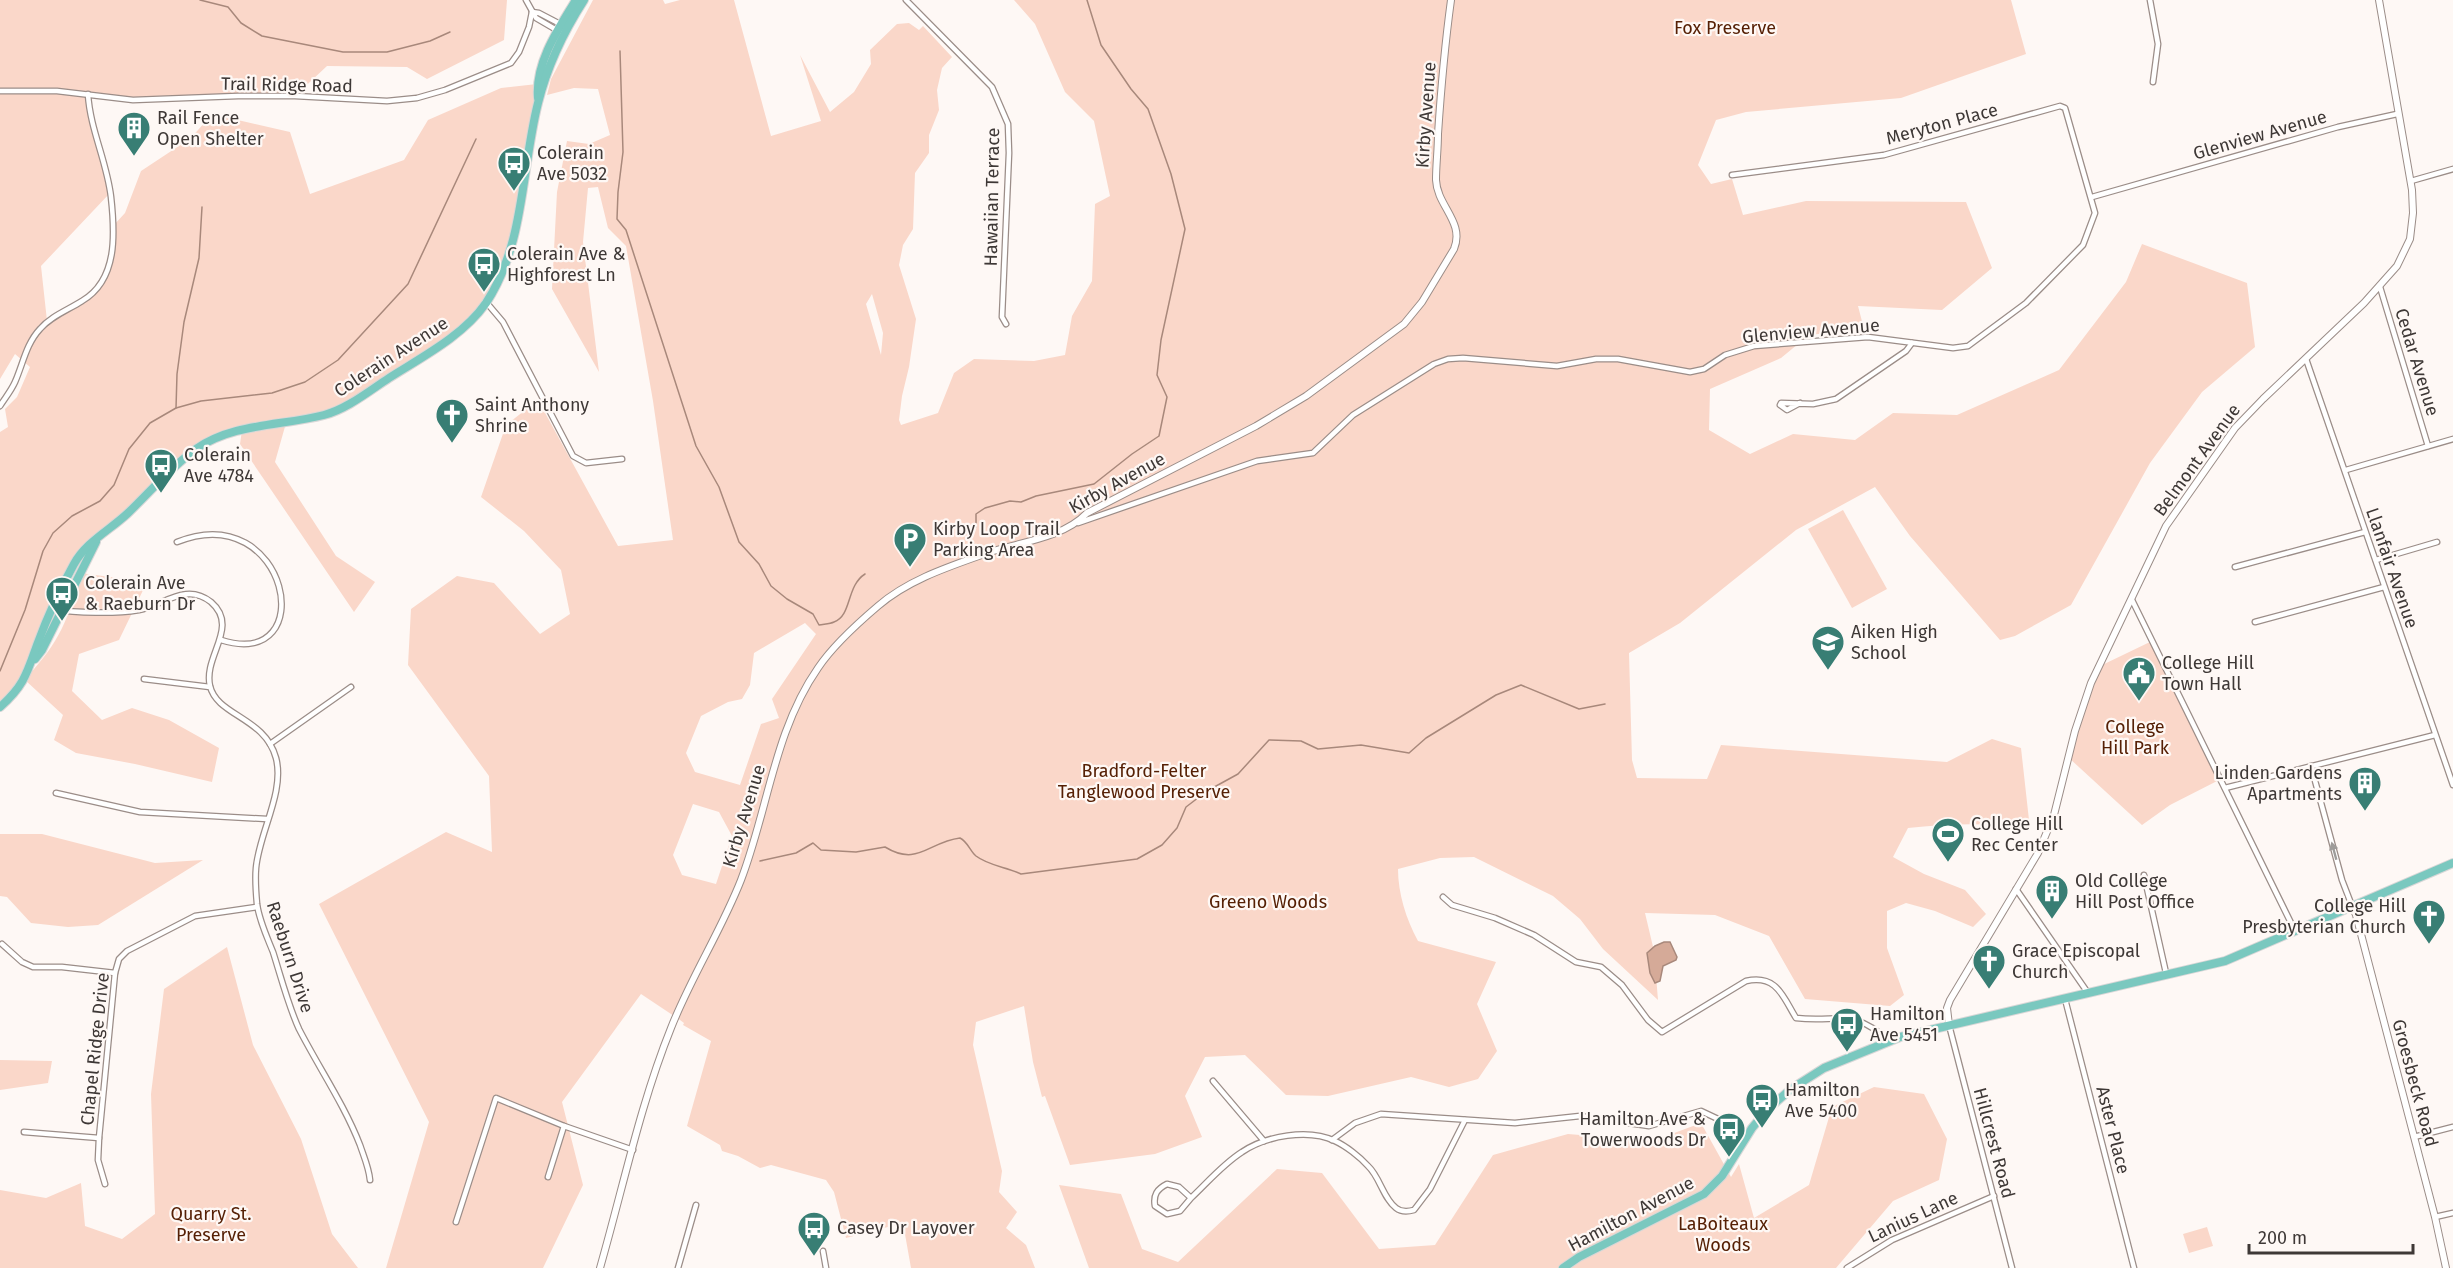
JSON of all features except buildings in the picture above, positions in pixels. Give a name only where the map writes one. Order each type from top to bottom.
[{"type":"main road","name":"Colerain Avenue","points":[[563,30],[576,0]]},
{"type":"main road","name":"Colerain Avenue","points":[[33,662],[36,646],[75,561],[98,537],[200,447],[242,429],[334,411],[443,343],[462,329],[486,302],[502,275],[511,248],[538,103],[537,84],[542,64],[584,0]]},
{"type":"main road","name":"Colerain Avenue","points":[[0,707],[25,680],[98,537]]},
{"type":"main road","name":"Hamilton Avenue","points":[[1563,1268],[1579,1257],[1704,1194],[1722,1176],[1764,1114],[1791,1089],[1824,1068],[1889,1041],[2166,973],[2225,961],[2453,863]]},
{"type":"street","points":[[526,0],[532,12],[544,23],[563,30]]},
{"type":"street","name":"Hawaiian Terrace","points":[[906,0],[992,87],[1008,124],[1010,153],[1002,317],[1006,324]]},
{"type":"street","name":"Kirby Avenue","points":[[600,1268],[671,1027],[734,897],[759,830],[781,744],[796,708],[818,668],[867,616],[900,589],[949,567],[1077,523],[1087,513],[1256,426],[1306,396],[1404,324],[1422,302],[1454,249],[1457,239],[1456,226],[1440,195],[1436,180],[1439,118],[1451,0]]},
{"type":"street","points":[[2150,0],[2156,24],[2158,51],[2153,82]]},
{"type":"street","name":"Belmont Avenue","points":[[1950,1025],[1947,1008],[1950,1000],[2047,834],[2087,692],[2166,526],[2215,454],[2252,410],[2380,287],[2402,258],[2410,239],[2413,213],[2411,181],[2397,114],[2379,0]]},
{"type":"street","points":[[532,12],[539,13],[563,30]]},
{"type":"street","name":"Trail Ridge Road","points":[[0,91],[57,91],[151,100],[238,96],[295,96],[387,101],[417,98],[507,66],[519,52],[532,12]]},
{"type":"street","points":[[529,27],[544,23]]},
{"type":"street","points":[[0,406],[15,383],[28,346],[40,328],[58,314],[89,297],[101,284],[109,267],[113,226],[110,194],[88,94]]},
{"type":"street","name":"Meryton Place","points":[[1732,175],[1884,155],[2060,106],[2065,108],[2092,197]]},
{"type":"street","name":"Glenview Avenue","points":[[1077,523],[1257,461],[1313,453],[1353,415],[1434,364],[1448,359],[1463,358],[1557,366],[1596,359],[1618,358],[1689,372],[1704,369],[1725,355],[1754,346],[1868,337],[1953,348],[1968,346],[2026,303],[2083,245],[2095,213],[2092,197],[2337,127],[2397,114]]},
{"type":"street","points":[[2411,181],[2453,170]]},
{"type":"street","name":"Cedar Avenue","points":[[2380,287],[2428,446]]},
{"type":"street","points":[[486,302],[503,322],[573,456],[586,463],[622,459]]},
{"type":"street","points":[[1800,403],[1813,404],[1836,399],[1906,351],[1912,344]]},
{"type":"street","name":"Llanfair Avenue","points":[[2306,359],[2453,785]]},
{"type":"street","points":[[2346,470],[2453,439]]},
{"type":"street","points":[[2235,567],[2365,532]]},
{"type":"street","points":[[177,542],[205,534],[229,537],[257,552],[274,570],[283,599],[276,627],[254,644],[235,645],[221,640]]},
{"type":"street","points":[[2376,560],[2437,542]]},
{"type":"street","points":[[2255,622],[2384,587]]},
{"type":"street","points":[[53,609],[75,612],[139,610],[180,594],[195,594],[208,600],[219,612],[223,626],[221,640],[211,661],[210,687],[144,679]]},
{"type":"street","points":[[2132,600],[2295,931]]},
{"type":"street","name":"Raeburn Drive","points":[[210,687],[223,706],[254,725],[270,744],[275,757],[278,775],[256,868],[257,907],[299,1027],[349,1116],[368,1168],[370,1180]]},
{"type":"street","points":[[270,744],[351,687]]},
{"type":"street","points":[[2225,788],[2435,735]]},
{"type":"street","points":[[2311,766],[2342,880],[2352,906]]},
{"type":"street","points":[[56,793],[140,812],[267,819]]},
{"type":"street","points":[[2144,875],[2166,973]]},
{"type":"street","points":[[2016,888],[2088,993]]},
{"type":"street","points":[[1443,897],[1452,905],[1495,918],[1534,935],[1576,962],[1596,965],[1622,985],[1648,1020],[1662,1032],[1746,981],[1756,979],[1772,983],[1796,1018],[1813,1020],[1845,1017],[1855,1019],[1866,1023],[1889,1041]]},
{"type":"street","name":"Groesbeck Road","points":[[2352,906],[2435,1217],[2446,1268]]},
{"type":"street","name":"Chapel Ridge Drive","points":[[105,1184],[98,1160],[99,1138],[115,973],[119,959],[128,951],[179,922],[213,912],[257,907]]},
{"type":"street","points":[[2,944],[22,962],[33,967],[62,966],[115,973]]},
{"type":"street","name":"Aster Place","points":[[2065,999],[2133,1268]]},
{"type":"street","name":"Hillcrest Road","points":[[1950,1025],[2012,1268]]},
{"type":"street","points":[[1213,1081],[1264,1141]]},
{"type":"street","points":[[456,1222],[496,1098],[564,1126],[633,1150]]},
{"type":"street","points":[[1332,1140],[1355,1123],[1381,1114],[1515,1123],[1580,1116],[1649,1126],[1701,1111],[1718,1119],[1725,1135],[1738,1150]]},
{"type":"street","points":[[1191,1198],[1179,1187],[1167,1184],[1156,1192],[1154,1198],[1155,1206],[1167,1214],[1180,1211],[1233,1159],[1264,1141],[1298,1136],[1332,1140],[1369,1166],[1395,1207],[1409,1211],[1418,1207],[1430,1189],[1465,1120]]},
{"type":"street","points":[[548,1177],[564,1126]]},
{"type":"street","points":[[2414,1137],[2453,1127]]},
{"type":"street","points":[[24,1132],[99,1138]]},
{"type":"street","name":"Lanius Lane","points":[[1847,1268],[1892,1240],[1994,1196]]},
{"type":"street","points":[[678,1268],[696,1205]]},
{"type":"street","points":[[2435,1217],[2453,1213]]},
{"type":"street","points":[[823,1251],[826,1268]]},
{"type":"green space","points":[[0,0],[507,0],[504,40],[427,79],[407,67],[327,66],[295,96],[151,100],[88,94],[110,193],[41,266],[47,321],[89,297],[109,267],[113,226],[125,213],[141,171],[191,138],[212,114],[290,132],[310,194],[404,160],[428,120],[501,88],[537,84],[538,103],[511,248],[496,286],[462,329],[334,411],[286,423],[275,462],[336,556],[375,582],[354,612],[240,444],[242,430],[200,447],[75,561],[27,677],[48,652],[62,629],[81,573],[147,582],[119,640],[79,654],[72,691],[102,720],[132,708],[169,720],[219,748],[212,782],[76,753],[54,740],[63,715],[25,680],[0,707],[0,432],[8,427],[5,409],[17,397],[30,367],[15,354],[0,379]]},
{"type":"green space","points":[[593,0],[663,0],[665,4],[680,0],[734,0],[771,136],[821,121],[800,55],[830,112],[854,92],[871,64],[870,50],[897,24],[909,23],[919,30],[923,26],[952,57],[942,68],[937,90],[939,110],[929,135],[929,153],[915,173],[913,229],[903,245],[899,265],[916,319],[902,396],[899,420],[901,425],[938,413],[954,373],[974,359],[1034,361],[1065,355],[1072,316],[1092,281],[1095,204],[1110,196],[1094,121],[1065,92],[1035,24],[1014,0],[2011,0],[2026,54],[1901,98],[1746,112],[1716,120],[1698,165],[1711,184],[1732,179],[1743,215],[1806,201],[1966,202],[1992,268],[1942,310],[1858,306],[1864,329],[1809,335],[1781,358],[1710,389],[1709,430],[1750,454],[1793,434],[1855,440],[1893,413],[1957,415],[2059,370],[2126,282],[2142,244],[2247,283],[2255,347],[2202,392],[2150,463],[2071,605],[2015,636],[2000,640],[1910,536],[1875,487],[1796,530],[1680,623],[1629,653],[1632,760],[1637,778],[1707,779],[1721,745],[1947,762],[1992,739],[2021,748],[2030,829],[1969,824],[1908,828],[1893,857],[1924,874],[1965,890],[1986,914],[1973,927],[1935,911],[1906,903],[1887,911],[1887,948],[1904,995],[1890,1006],[1805,999],[1769,936],[1715,915],[1645,913],[1654,951],[1658,1000],[1603,949],[1580,919],[1553,896],[1474,857],[1440,858],[1398,869],[1399,887],[1404,906],[1418,941],[1496,962],[1477,1004],[1497,1051],[1478,1079],[1449,1087],[1411,1077],[1328,1096],[1286,1095],[1245,1055],[1205,1057],[1185,1096],[1202,1137],[1155,1154],[1070,1165],[1045,1096],[1042,1097],[1033,1062],[1024,1006],[976,1022],[973,1045],[1002,1171],[999,1192],[1017,1212],[1006,1228],[1026,1245],[1035,1268],[911,1268],[903,1223],[846,1238],[834,1192],[826,1180],[771,1165],[760,1168],[738,1156],[722,1151],[720,1145],[687,1126],[711,1041],[683,1025],[684,1023],[680,1020],[641,994],[562,1102],[583,1185],[543,1268],[386,1268],[429,1122],[319,904],[446,832],[492,852],[489,776],[408,665],[411,609],[457,576],[494,583],[540,634],[570,614],[561,570],[524,531],[481,497],[506,425],[538,400],[618,546],[673,540],[653,401],[626,246],[608,228],[598,187],[588,188],[583,242],[599,372],[552,289],[557,192],[567,141],[589,144],[610,135],[598,89],[574,88],[547,95],[551,79]],"holes":[[[872,294],[883,333],[881,355],[866,304]],[[805,623],[816,634],[772,699],[779,718],[761,724],[740,785],[695,772],[686,753],[701,716],[728,702],[742,699],[750,685],[754,653]],[[693,804],[719,812],[732,836],[716,884],[682,875],[673,855]]]},
{"type":"green space","points":[[1843,510],[1887,589],[1852,608],[1808,529]]},
{"type":"green space","name":"College Hill Park","points":[[2152,641],[2221,779],[2170,805],[2142,825],[2068,757],[2098,667]]},
{"type":"green space","points":[[0,834],[42,834],[155,863],[203,860],[98,925],[68,927],[31,923],[7,897],[0,896]]},
{"type":"green space","name":"Quarry St. Preserve","points":[[227,947],[253,1045],[301,1139],[332,1234],[358,1268],[0,1268],[0,1190],[46,1198],[81,1183],[85,1226],[122,1239],[155,1214],[151,1094],[164,989]]},
{"type":"green space","points":[[0,1060],[52,1061],[48,1083],[0,1090]]},
{"type":"green space","name":"LaBoiteaux Woods","points":[[1874,1087],[1924,1094],[1947,1139],[1939,1180],[1893,1201],[1836,1268],[1089,1268],[1059,1185],[1121,1194],[1142,1249],[1178,1262],[1277,1169],[1322,1173],[1379,1249],[1435,1245],[1493,1155],[1568,1134],[1653,1141],[1701,1123],[1731,1177],[1739,1164],[1754,1218],[1809,1185],[1832,1107]]},
{"type":"green space","points":[[2207,1227],[2213,1246],[2189,1253],[2183,1234]]},
{"type":"shaded area","points":[[1664,942],[1670,942],[1677,957],[1676,960],[1663,966],[1660,981],[1655,983],[1650,973],[1647,953]]},
{"type":"waterway","points":[[200,0],[228,7],[241,23],[262,36],[343,52],[387,52],[430,41],[450,32]]},
{"type":"waterway","points":[[976,527],[976,514],[985,508],[1010,501],[1021,502],[1036,496],[1094,484],[1159,436],[1167,397],[1157,375],[1161,340],[1185,229],[1171,174],[1148,109],[1131,89],[1101,45],[1087,0]]},
{"type":"waterway","points":[[620,51],[623,152],[617,219],[626,230],[696,446],[719,487],[739,542],[759,564],[771,586],[787,599],[813,614],[819,625],[840,619],[855,586],[865,574]]},
{"type":"waterway","points":[[0,671],[25,610],[43,551],[53,533],[72,516],[100,501],[114,485],[129,449],[150,423],[176,408],[201,401],[272,393],[305,382],[338,360],[408,284],[476,139]]},
{"type":"waterway","points":[[176,408],[177,374],[184,322],[199,258],[202,207]]},
{"type":"waterway","points":[[760,861],[796,853],[813,843],[821,850],[856,852],[885,847],[906,855],[923,852],[949,840],[960,838],[981,859],[1021,874],[1137,859],[1162,845],[1177,828],[1186,807],[1207,791],[1238,774],[1269,740],[1301,741],[1318,749],[1361,745],[1409,753],[1426,738],[1496,695],[1521,685],[1579,709],[1605,704]]},
{"type":"place","name":"Rail Fence Open Shelter","points":[[134,157]]},
{"type":"place","name":"Colerain Ave 5032","points":[[514,192]]},
{"type":"place","name":"Colerain Ave & Highforest Ln","points":[[484,293]]},
{"type":"place","name":"Saint Anthony Shrine","points":[[452,444]]},
{"type":"place","name":"Colerain Ave 4784","points":[[161,494]]},
{"type":"place","name":"Kirby Loop Trail Parking Area","points":[[910,568]]},
{"type":"place","name":"Colerain Ave & Raeburn Dr","points":[[62,622]]},
{"type":"place","name":"Aiken High School","points":[[1828,671]]},
{"type":"place","name":"College Hill Town Hall","points":[[2139,702]]},
{"type":"place","name":"Linden Gardens Apartments","points":[[2365,812]]},
{"type":"place","name":"College Hill Rec Center","points":[[1948,863]]},
{"type":"place","name":"Old College Hill Post Office","points":[[2052,920]]},
{"type":"place","name":"College Hill Presbyterian Church","points":[[2429,945]]},
{"type":"place","name":"Grace Episcopal Church","points":[[1989,990]]},
{"type":"place","name":"Hamilton Ave 5451","points":[[1847,1053]]},
{"type":"place","name":"Hamilton Ave 5400","points":[[1762,1129]]},
{"type":"place","name":"Hamilton Ave & Towerwoods Dr","points":[[1729,1158]]},
{"type":"place","name":"Casey Dr Layover","points":[[814,1257]]},
{"type":"park label","name":"Fox Preserve","points":[[1725,28]]},
{"type":"park label","name":"Bradford-Felter Tanglewood Preserve","points":[[1144,781]]},
{"type":"park label","name":"Greeno Woods","points":[[1268,902]]}]
